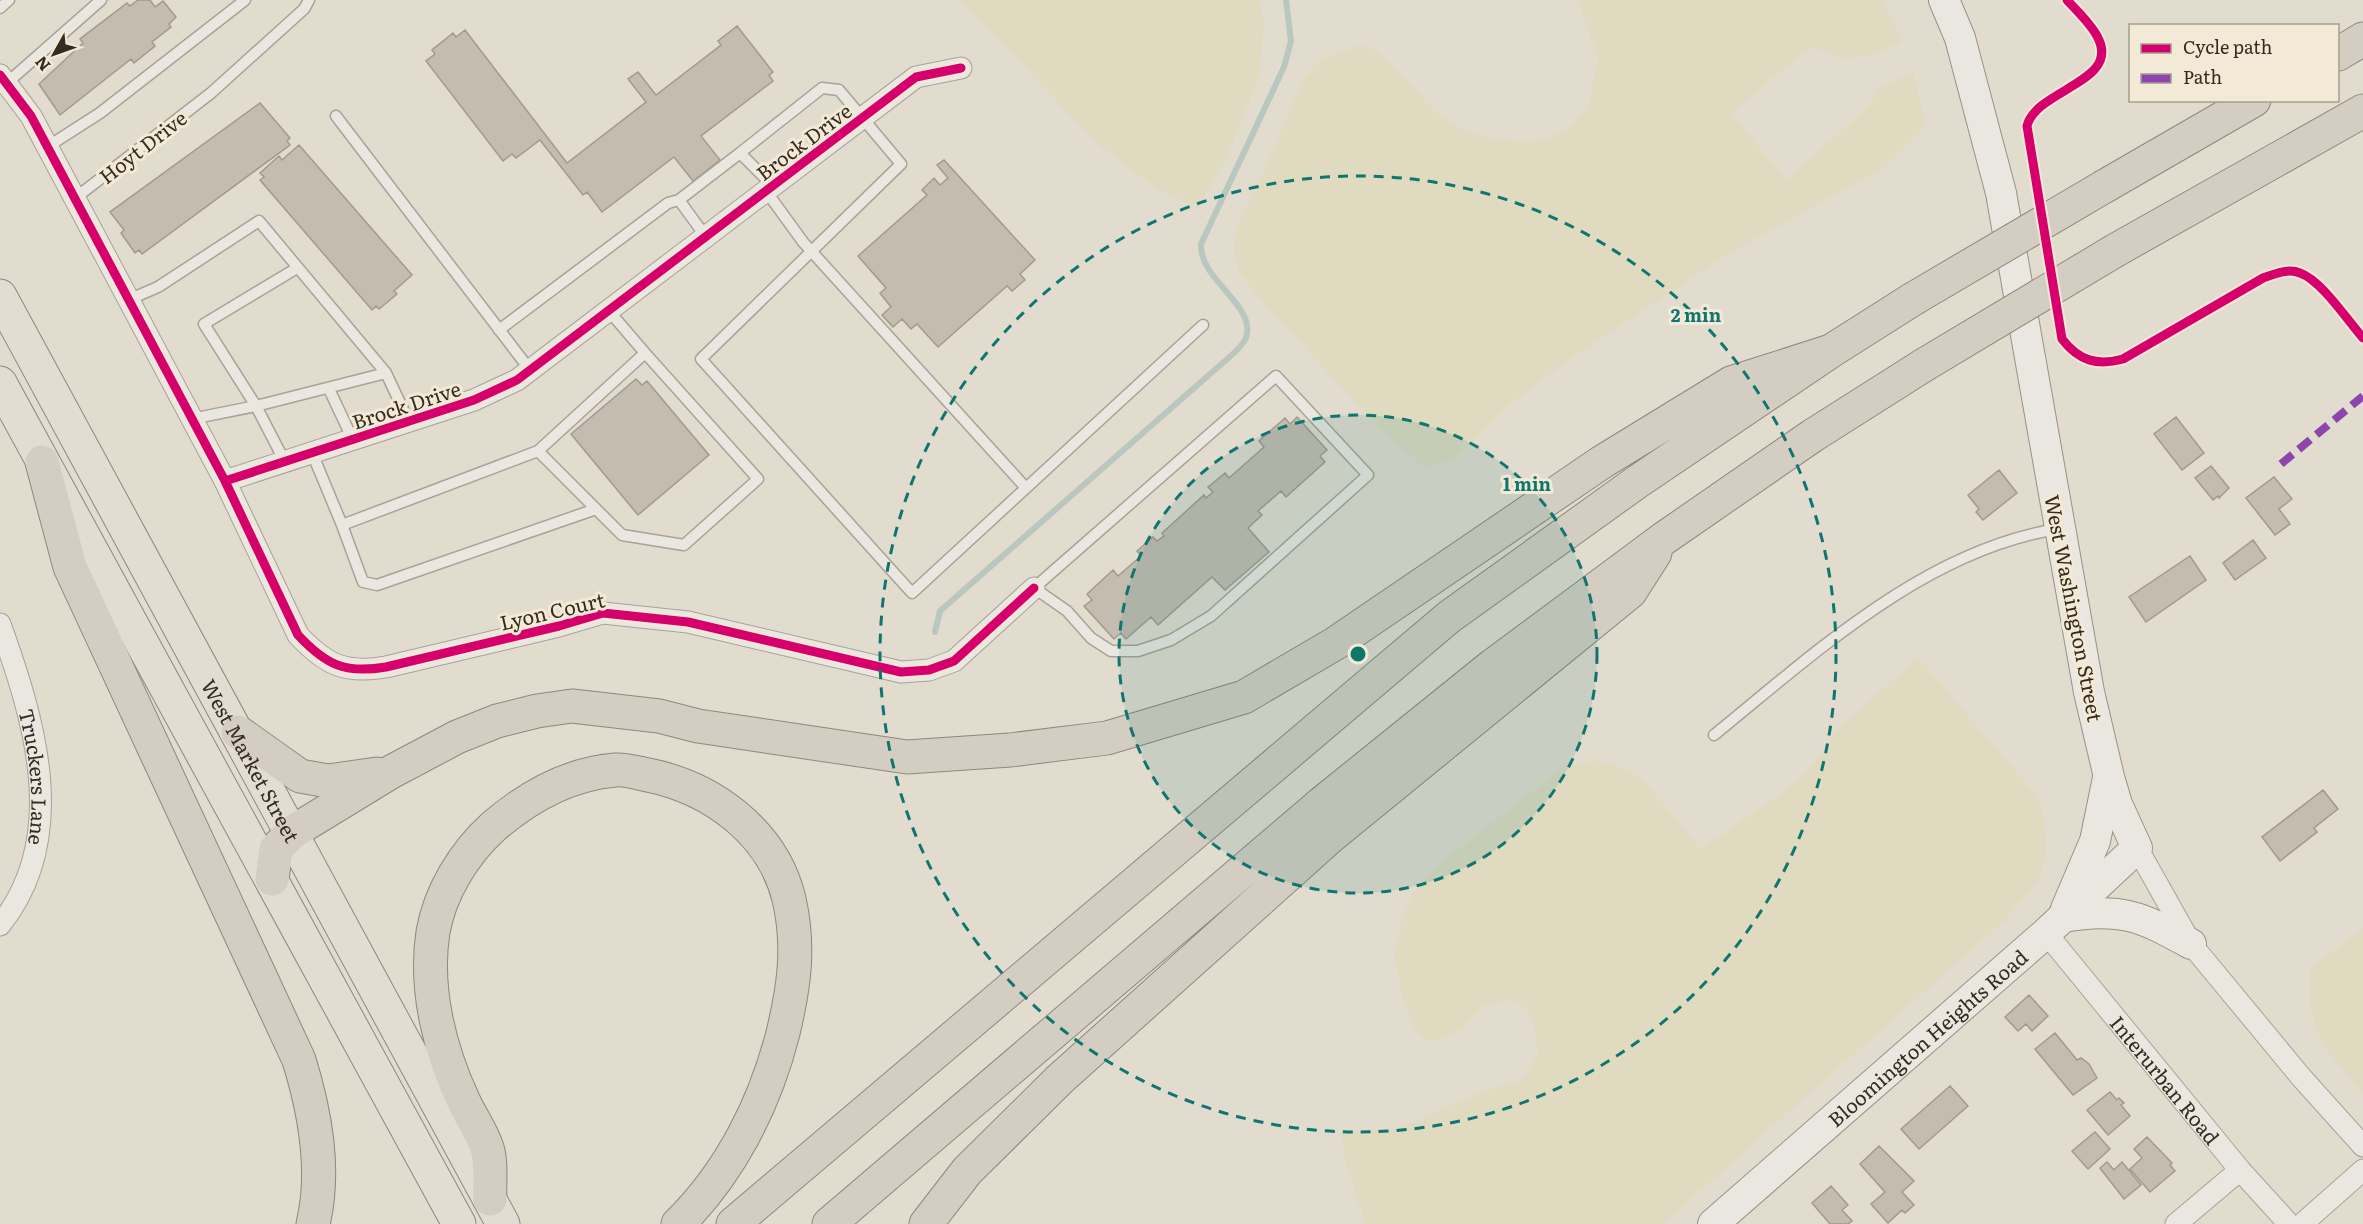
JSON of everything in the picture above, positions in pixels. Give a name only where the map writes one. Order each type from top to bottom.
[{"type":"highway","points":[[2339,53],[2363,39]]},
{"type":"highway","points":[[733,1224],[1449,617],[1637,482],[1831,351],[1913,299],[2251,102]]},
{"type":"highway","points":[[829,1224],[1322,803],[1492,666],[1664,539],[1812,436],[1924,365],[2116,250],[2363,111]]},
{"type":"highway","points":[[273,879],[276,849],[291,833],[391,772],[457,737],[497,721],[537,711],[572,706],[659,716],[698,726],[907,757],[1010,750],[1107,738],[1244,697],[1325,649],[1602,462],[1731,383],[1831,351]]},
{"type":"highway","points":[[42,462],[70,567],[299,1060],[311,1098],[317,1139],[319,1177],[313,1224]]},
{"type":"highway","points":[[926,1224],[967,1171],[1060,1079],[1329,837],[1630,592],[1664,539]]},
{"type":"highway","points":[[238,732],[300,776],[328,781],[391,772]]},
{"type":"highway","points":[[496,1211],[488,1149],[463,1100],[440,1035],[431,988],[430,955],[440,906],[456,871],[481,838],[520,804],[563,781],[617,770],[674,780],[711,798],[745,823],[771,856],[789,897],[794,932],[796,972],[776,1061],[731,1158],[701,1201],[678,1224]]},
{"type":"main road","name":"West Washington Street","points":[[1944,0],[1960,38],[2001,193],[2089,692],[2117,804],[2138,848]]},
{"type":"main road","name":"West Market Street","points":[[0,296],[496,1211]]},
{"type":"main road","name":"West Market Street","points":[[0,383],[273,879],[459,1224]]},
{"type":"main road","points":[[2054,925],[2095,840],[2109,777]]},
{"type":"main road","name":"Bloomington Heights Road","points":[[1713,1224],[2054,925],[2138,848]]},
{"type":"main road","points":[[2054,925],[2095,912],[2131,915],[2155,924],[2191,944]]},
{"type":"street","name":"Brock Drive","points":[[225,481],[474,400],[517,380],[916,77],[961,68]]},
{"type":"street","points":[[4,79],[31,116],[225,481]]},
{"type":"street","name":"Lyon Court","points":[[225,481],[298,635],[314,652],[332,664],[363,670],[559,626],[603,613],[688,622],[901,672],[929,670],[954,661],[1034,588]]},
{"type":"street","name":"Truckers Lane","points":[[0,624],[20,681],[34,740],[42,791],[39,837],[28,874],[18,897],[0,925]]},
{"type":"street","name":"West Washington Street","points":[[2138,848],[2191,944],[2301,1077],[2363,1146]]},
{"type":"street","name":"Interurban Road","points":[[2054,925],[2240,1170],[2289,1224]]},
{"type":"street","points":[[2176,1224],[2240,1170]]},
{"type":"street","points":[[2302,1224],[2363,1170]]},
{"type":"lane","points":[[0,8],[9,0]]},
{"type":"lane","points":[[4,79],[101,0]]},
{"type":"lane","points":[[46,147],[100,113],[246,0]]},
{"type":"lane","name":"Hoyt Drive","points":[[74,199],[211,93],[304,9],[309,0]]},
{"type":"lane","points":[[499,330],[668,203],[679,200],[822,88],[839,90],[901,164],[701,359],[912,592],[1203,325]]},
{"type":"lane","points":[[336,116],[530,370]]},
{"type":"lane","points":[[740,153],[769,189],[813,252],[1026,488]]},
{"type":"lane","points":[[679,200],[706,237]]},
{"type":"lane","points":[[128,300],[158,287],[259,221],[386,373],[409,422]]},
{"type":"lane","points":[[285,462],[256,406],[204,324],[297,267]]},
{"type":"lane","points":[[538,451],[622,535],[684,545],[758,479],[645,354],[609,310]]},
{"type":"lane","points":[[342,525],[538,451],[645,354]]},
{"type":"lane","points":[[191,419],[329,389],[386,373]]},
{"type":"lane","points":[[1276,376],[1368,475],[1211,616],[1171,640],[1137,651],[1110,651],[1091,638],[1066,611],[1034,588],[1276,376]]},
{"type":"lane","points":[[329,389],[353,440]]},
{"type":"lane","points":[[312,453],[363,582],[377,585],[596,509]]},
{"type":"lane","points":[[1714,735],[1796,669],[1886,602],[1952,563],[2022,535],[2060,528]]},
{"type":"shaded area","points":[[961,0],[1259,0],[1264,24],[1259,78],[1227,157],[1199,207],[1158,190],[1094,141]]},
{"type":"shaded area","points":[[1578,0],[1882,0],[1902,42],[1869,56],[1837,58],[1828,51],[1812,48],[1801,54],[1731,114],[1787,180],[1870,105],[1878,89],[1913,71],[1926,126],[1886,166],[1724,257],[1572,358],[1510,404],[1454,460],[1424,467],[1381,430],[1264,304],[1239,272],[1233,244],[1239,221],[1259,183],[1304,78],[1319,60],[1364,44],[1379,53],[1441,117],[1464,130],[1484,137],[1527,142],[1550,137],[1572,126],[1589,103],[1598,58]]},
{"type":"shaded area","points":[[1918,657],[2037,796],[2044,819],[2047,847],[2041,877],[2003,922],[1663,1224],[1365,1224],[1345,1159],[1341,1132],[1390,1129],[1416,1122],[1473,1095],[1523,1079],[1538,1055],[1534,1024],[1528,1011],[1518,1002],[1510,1000],[1484,1006],[1463,1027],[1444,1039],[1429,1041],[1415,1030],[1402,996],[1394,953],[1403,915],[1412,894],[1434,868],[1560,770],[1592,760],[1618,766],[1642,779],[1701,849],[1786,790],[1807,772],[1841,726]]},
{"type":"shaded area","points":[[2363,928],[2363,1093],[2328,1052],[2319,1036],[2310,1008],[2311,968]]},
{"type":"building","points":[[138,0],[150,0],[155,7],[163,1],[176,17],[169,24],[171,27],[152,42],[155,46],[134,63],[131,59],[60,115],[39,84],[83,43],[80,39],[127,3],[130,6]]},
{"type":"building","points":[[737,26],[773,72],[769,75],[773,81],[701,136],[720,160],[693,181],[674,157],[602,212],[587,192],[583,195],[540,140],[516,158],[512,154],[503,161],[426,61],[435,54],[432,50],[453,33],[456,37],[465,30],[567,163],[646,102],[628,79],[638,72],[656,95],[721,45],[718,41]]},
{"type":"building","points":[[260,103],[290,138],[287,141],[290,145],[142,254],[139,250],[135,253],[121,233],[124,230],[110,212]]},
{"type":"building","points":[[299,145],[412,275],[394,291],[397,294],[379,309],[376,306],[372,310],[260,180],[264,177],[260,173],[279,156],[282,160]]},
{"type":"building","points":[[944,160],[1035,260],[1020,274],[1025,280],[1012,291],[1007,286],[938,347],[917,324],[911,329],[902,319],[893,327],[882,315],[891,307],[880,293],[886,288],[858,256],[927,195],[922,190],[934,178],[940,185],[948,178],[937,165]]},
{"type":"building","points":[[636,379],[642,385],[647,381],[709,455],[638,515],[571,434]]},
{"type":"building","points":[[1297,417],[1327,450],[1320,456],[1325,462],[1286,497],[1281,491],[1258,511],[1262,515],[1248,528],[1269,552],[1225,590],[1212,577],[1158,625],[1151,617],[1126,639],[1121,633],[1114,639],[1084,606],[1092,600],[1087,594],[1113,570],[1118,576],[1141,556],[1137,551],[1153,537],[1157,541],[1164,536],[1162,533],[1204,495],[1206,498],[1213,492],[1208,487],[1225,473],[1229,478],[1264,447],[1259,441],[1285,418],[1290,424]]},
{"type":"building","points":[[2176,417],[2204,453],[2182,470],[2154,434]]},
{"type":"building","points":[[2211,466],[2229,488],[2219,498],[2218,496],[2213,500],[2195,478]]},
{"type":"building","points":[[1999,470],[2017,493],[1983,520],[1976,512],[1979,509],[1968,495]]},
{"type":"building","points":[[2274,477],[2292,499],[2279,509],[2290,524],[2275,535],[2246,498]]},
{"type":"building","points":[[2253,540],[2266,558],[2235,580],[2223,563]]},
{"type":"building","points":[[2190,556],[2206,580],[2146,622],[2129,597]]},
{"type":"building","points":[[2323,790],[2338,809],[2314,828],[2317,832],[2280,861],[2262,837]]},
{"type":"building","points":[[2029,995],[2048,1016],[2032,1031],[2026,1024],[2018,1031],[2005,1017]]},
{"type":"building","points":[[2055,1033],[2077,1060],[2081,1058],[2089,1064],[2097,1078],[2073,1095],[2035,1049]]},
{"type":"building","points":[[1950,1086],[1968,1106],[1919,1149],[1901,1129]]},
{"type":"building","points":[[2110,1092],[2117,1100],[2119,1098],[2124,1103],[2121,1105],[2130,1116],[2108,1135],[2087,1110]]},
{"type":"building","points":[[2095,1132],[2110,1149],[2088,1169],[2072,1151]]},
{"type":"building","points":[[2147,1137],[2172,1163],[2170,1165],[2175,1171],[2150,1192],[2130,1169],[2142,1158],[2134,1149]]},
{"type":"building","points":[[1879,1146],[1914,1181],[1902,1192],[1914,1205],[1905,1213],[1902,1210],[1888,1223],[1871,1204],[1885,1192],[1860,1164]]},
{"type":"building","points":[[2107,1162],[2114,1170],[2122,1162],[2141,1185],[2124,1199],[2100,1168]]},
{"type":"building","points":[[1831,1186],[1848,1205],[1842,1210],[1852,1221],[1848,1224],[1830,1224],[1812,1203]]},
{"type":"waterway","points":[[935,632],[940,611],[1234,353],[1245,340],[1247,326],[1243,314],[1209,269],[1203,257],[1201,244],[1284,67],[1291,41],[1286,0]]},
{"type":"marked path","points":[[2281,464],[2363,396]]},
{"type":"cycle path","points":[[2067,0],[2097,36],[2102,52],[2098,64],[2089,75],[2045,103],[2034,113],[2027,126],[2062,339],[2068,346],[2082,357],[2097,362],[2123,359],[2263,278],[2291,271],[2300,273],[2317,284],[2363,338]]},
{"type":"cycle path","points":[[225,481],[474,400],[517,380],[916,77],[961,68]]},
{"type":"cycle path","points":[[0,75],[31,116],[225,481],[298,635],[318,654],[337,665],[359,669],[386,667],[559,626],[603,613],[688,622],[901,672],[929,670],[954,661],[1034,588]]}]
